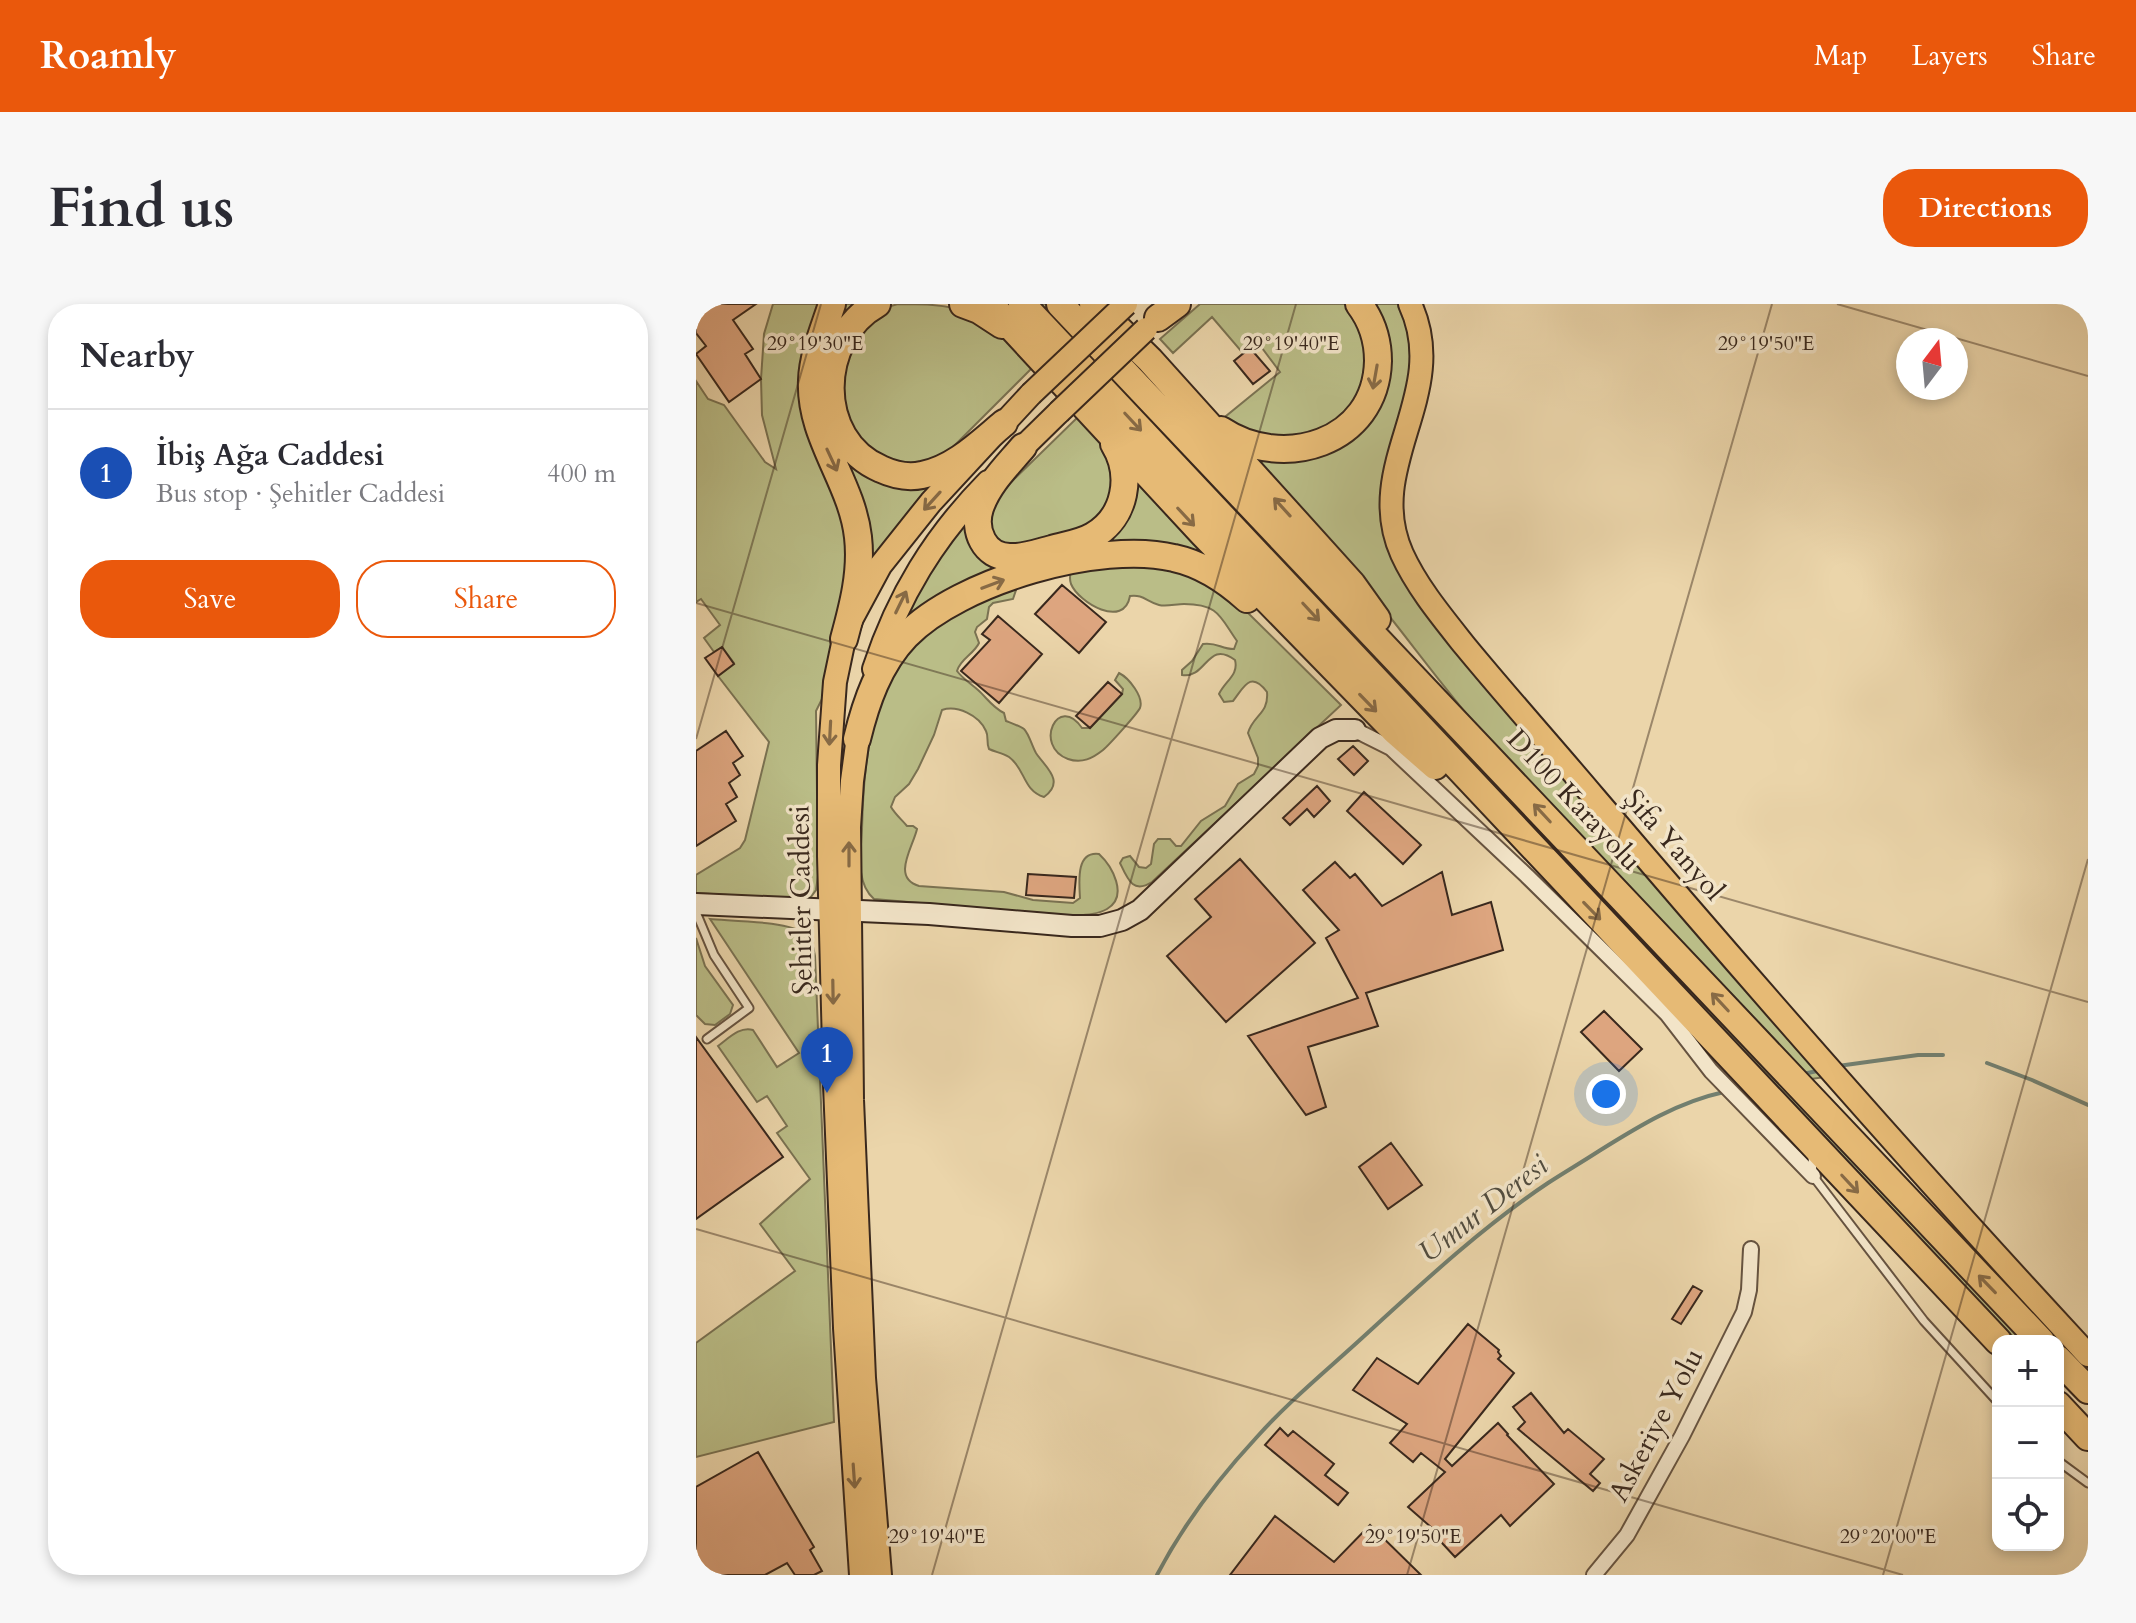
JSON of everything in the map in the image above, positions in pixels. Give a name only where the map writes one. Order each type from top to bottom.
[{"type":"highway","points":[[832,304],[813,367],[812,392],[820,432],[845,488],[858,538],[859,565],[844,639]]},
{"type":"highway","points":[[877,304],[848,328],[837,351],[831,379],[834,416],[838,428],[854,450],[874,466],[886,471],[912,477],[924,475],[950,465],[1004,423]]},
{"type":"highway","points":[[963,304],[1004,325],[1034,353]]},
{"type":"highway","points":[[990,304],[1203,534],[1395,731],[1538,854]]},
{"type":"highway","points":[[1022,304],[1538,854],[1730,1073],[1777,1106],[1992,1335]]},
{"type":"highway","name":"D100 Karayolu","points":[[1060,304],[2035,1335]]},
{"type":"highway","points":[[1093,304],[1150,360],[1352,584],[1435,699]]},
{"type":"highway","points":[[1183,396],[1220,429],[1255,446],[1302,448],[1329,440],[1350,425],[1366,405],[1378,369],[1377,344],[1368,318],[1359,304]]},
{"type":"highway","points":[[1023,447],[992,485],[979,510],[980,538],[1000,556],[1022,556],[1085,540],[1110,522],[1121,503],[1125,473],[1118,452],[1095,419]]},
{"type":"highway","points":[[857,739],[872,691],[886,663],[905,637],[935,612],[952,601],[999,581],[1101,556],[1152,554],[1195,564],[1213,573],[1345,678]]},
{"type":"highway","points":[[2064,1365],[2088,1390]]},
{"type":"highway","points":[[2060,1407],[2088,1437]]},
{"type":"main road","name":"Şehitler Caddesi","points":[[880,1575],[864,1378],[841,911],[829,856],[830,733],[835,682],[844,639],[861,598],[921,513],[1031,394],[1127,304]]},
{"type":"main road","name":"Şifa Yanyol","points":[[1410,304],[1420,333],[1422,367],[1419,392],[1394,474],[1390,514],[1406,563],[1480,664],[1822,1060],[2088,1355]]},
{"type":"main road","name":"Şehitler Caddesi","points":[[861,1575],[844,1313],[841,911],[861,713],[893,618],[916,573],[950,522],[1059,412],[1164,314]]},
{"type":"street","points":[[696,904],[929,914],[1100,926],[1122,920],[1140,910],[1320,738],[1336,730],[1355,730],[1391,748],[1516,865],[1667,1014],[1711,1071],[1730,1073],[1737,1097],[1813,1176]]},
{"type":"street","name":"Askeriye Yolu","points":[[1594,1575],[1627,1535],[1682,1436],[1744,1312],[1749,1290],[1751,1249]]},
{"type":"lane","points":[[696,912],[714,955],[749,1008],[707,1039]]},
{"type":"lane","points":[[1812,1143],[1813,1176],[1924,1321],[1992,1395]]},
{"type":"lane","points":[[2064,1465],[2088,1483]]},
{"type":"green space","points":[[773,304],[824,304],[835,478],[852,565],[824,695],[816,711],[816,890],[810,898],[799,899],[696,893],[696,875],[740,848],[745,840],[769,742],[718,676],[734,663],[722,647],[714,652],[704,638],[720,625],[701,599],[696,602],[696,381],[708,399],[724,405],[765,462],[776,469],[762,415],[761,379],[764,334]]},
{"type":"green space","points":[[839,304],[861,304],[840,326],[843,448],[947,474],[868,566],[827,428]]},
{"type":"green space","points":[[898,304],[942,306],[967,314],[998,334],[1033,367],[938,462],[929,466],[883,462],[845,425],[842,358],[880,309]]},
{"type":"green space","points":[[1036,304],[1050,304],[2024,1335],[2011,1335]]},
{"type":"green space","points":[[1200,304],[1352,304],[1372,359],[1350,416],[1286,443],[1220,421],[1280,372],[1256,340],[1241,351],[1212,317],[1173,353],[1160,339]]},
{"type":"green space","points":[[1367,304],[1399,304],[1407,318],[1414,367],[1382,478],[1381,524],[1392,558],[1825,1077],[1804,1080],[1486,737],[1352,570],[1247,453],[1363,422]]},
{"type":"green space","points":[[1081,414],[1098,435],[1118,478],[1102,520],[1021,549],[994,544],[987,519],[1002,491]]},
{"type":"green space","points":[[1129,465],[1242,583],[1135,547],[901,626],[920,585],[971,511],[975,544],[1084,548]]},
{"type":"green space","points":[[1103,565],[1181,569],[1240,605],[1341,705],[1152,882],[1140,886],[1132,883],[1126,875],[1120,863],[1123,858],[1130,856],[1139,867],[1146,868],[1151,864],[1154,844],[1158,839],[1170,839],[1176,846],[1181,846],[1201,821],[1225,806],[1238,784],[1254,774],[1258,758],[1248,733],[1266,705],[1267,692],[1261,685],[1251,682],[1233,701],[1224,702],[1219,694],[1236,665],[1235,660],[1226,655],[1218,654],[1197,671],[1182,675],[1182,670],[1203,644],[1234,649],[1237,641],[1212,609],[1184,604],[1162,606],[1142,597],[1130,596],[1126,606],[1111,612],[1083,599],[1071,584],[1071,571]]},
{"type":"green space","points":[[1014,586],[1013,599],[993,603],[989,607],[987,619],[975,632],[979,643],[957,671],[1004,713],[1006,721],[1024,729],[1036,753],[1052,774],[1053,785],[1044,797],[1037,794],[1014,762],[989,749],[987,733],[978,720],[961,710],[942,710],[918,769],[909,784],[895,797],[891,807],[907,826],[917,829],[906,861],[906,876],[919,886],[1004,892],[1033,900],[1073,903],[1080,898],[1080,868],[1083,862],[1092,854],[1099,854],[1113,873],[1117,897],[1103,911],[1070,916],[874,899],[864,885],[860,867],[863,797],[871,737],[890,682],[926,634],[960,610]]},
{"type":"green space","points":[[1119,673],[1138,693],[1140,708],[1099,753],[1083,760],[1068,759],[1052,744],[1053,726],[1065,716],[1082,728],[1090,728],[1122,694],[1123,689],[1115,680]]},
{"type":"green space","points":[[710,919],[787,926],[805,934],[813,947],[834,1422],[696,1457],[696,1343],[795,1271],[760,1224],[810,1179],[777,1133],[787,1126],[767,1096],[757,1102],[718,1046],[748,1029],[753,1030],[777,1067],[799,1053]]},
{"type":"green space","points":[[696,938],[705,966],[733,1005],[730,1014],[715,1025],[705,1024],[696,1015]]},
{"type":"building","points":[[701,304],[756,304],[733,320],[753,349],[745,354],[761,379],[729,402],[696,354],[706,346],[696,333],[696,307]]},
{"type":"building","points":[[1250,348],[1270,371],[1253,384],[1234,361]]},
{"type":"building","points":[[1062,585],[1106,622],[1079,653],[1035,614]]},
{"type":"building","points":[[998,616],[1042,654],[999,703],[961,671],[990,640],[982,634]]},
{"type":"building","points":[[722,647],[734,664],[718,676],[705,658]]},
{"type":"building","points":[[1108,682],[1122,694],[1090,728],[1076,716]]},
{"type":"building","points":[[726,731],[743,756],[733,763],[740,775],[729,783],[737,797],[726,804],[736,821],[696,846],[696,751]]},
{"type":"building","points":[[1353,746],[1368,761],[1354,775],[1338,759]]},
{"type":"building","points":[[1317,786],[1330,801],[1314,817],[1307,809],[1290,825],[1283,818]]},
{"type":"building","points":[[1364,792],[1421,845],[1403,864],[1347,811]]},
{"type":"building","points":[[1240,859],[1315,943],[1226,1022],[1167,956],[1211,917],[1195,899]]},
{"type":"building","points":[[1335,862],[1350,878],[1355,874],[1382,906],[1442,872],[1452,915],[1491,902],[1503,950],[1366,993],[1378,1026],[1308,1047],[1326,1107],[1306,1115],[1248,1036],[1358,998],[1326,938],[1339,930],[1303,890]]},
{"type":"building","points":[[1028,874],[1076,877],[1074,898],[1026,895]]},
{"type":"building","points":[[1604,1011],[1642,1049],[1619,1071],[1581,1032]]},
{"type":"building","points":[[696,1037],[783,1157],[696,1219]]},
{"type":"building","points":[[1391,1143],[1422,1185],[1388,1209],[1359,1167]]},
{"type":"building","points":[[1693,1286],[1702,1291],[1681,1324],[1672,1319]]},
{"type":"building","points":[[1468,1324],[1499,1350],[1501,1356],[1498,1359],[1514,1373],[1445,1459],[1452,1466],[1498,1423],[1554,1484],[1510,1526],[1501,1515],[1455,1557],[1430,1530],[1432,1528],[1408,1507],[1445,1472],[1421,1453],[1413,1462],[1390,1443],[1407,1424],[1353,1390],[1377,1358],[1418,1384]]},
{"type":"building","points":[[1531,1393],[1564,1433],[1568,1429],[1604,1459],[1590,1474],[1600,1483],[1593,1491],[1518,1429],[1525,1422],[1513,1407]]},
{"type":"building","points":[[1280,1428],[1288,1436],[1293,1431],[1334,1464],[1325,1475],[1348,1493],[1338,1505],[1265,1445]]},
{"type":"building","points":[[758,1452],[814,1547],[810,1550],[822,1571],[814,1575],[795,1575],[787,1563],[765,1575],[696,1575],[696,1487]]},
{"type":"building","points":[[1275,1516],[1334,1562],[1370,1525],[1421,1575],[1230,1575]]},
{"type":"waterway","name":"Umur Deresi","points":[[1838,1066],[1918,1055],[1943,1055]]},
{"type":"waterway","name":"Umur Deresi","points":[[1987,1063],[2088,1105]]},
{"type":"waterway","name":"Umur Deresi","points":[[1803,1074],[1822,1070]]},
{"type":"waterway","name":"Umur Deresi","points":[[1157,1575],[1202,1503],[1268,1425],[1452,1257],[1523,1200],[1614,1142],[1675,1108],[1724,1092]]},
{"type":"place","name":"İbiş Ağa Caddesi","points":[[827,1093]]}]
